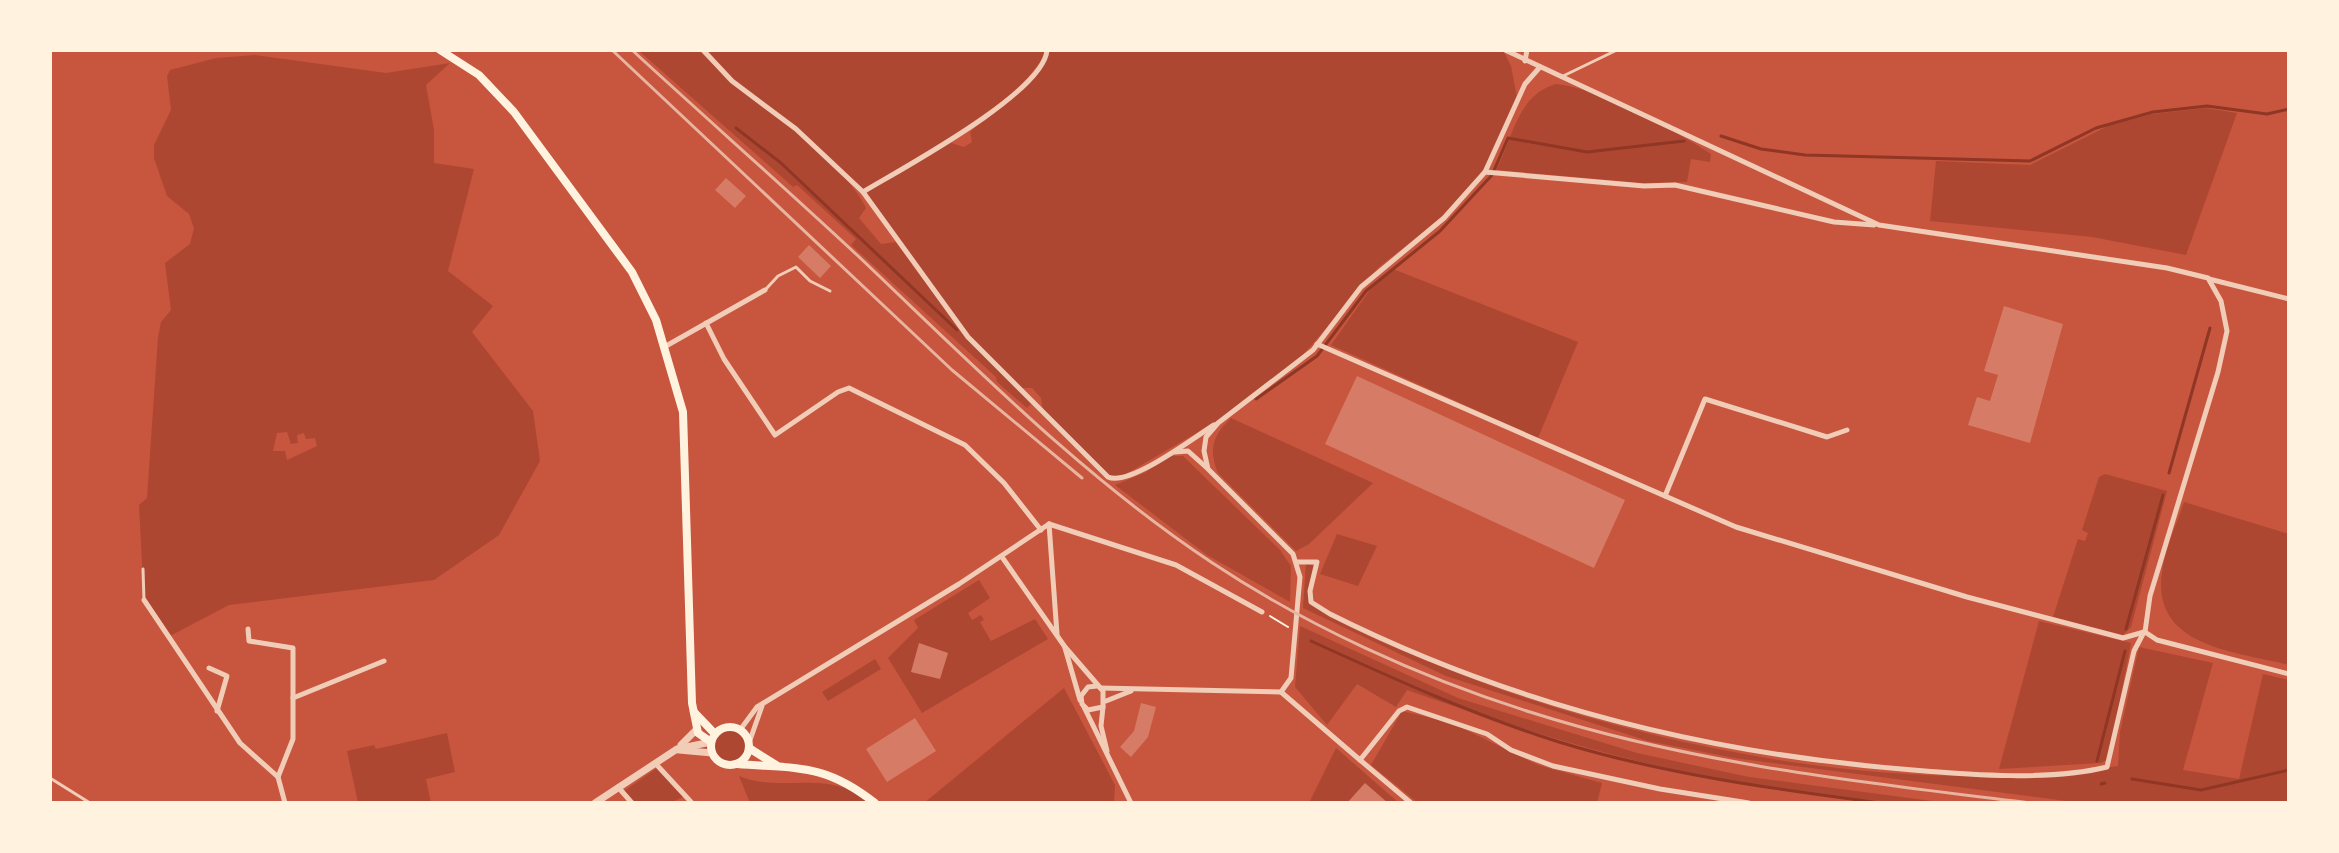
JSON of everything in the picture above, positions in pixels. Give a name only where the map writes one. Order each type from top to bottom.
[{"type":"main road","points":[[440,50],[479,75],[514,112],[639,283],[666,346],[683,412],[696,730],[713,738]]},
{"type":"main road","points":[[694,712],[713,738],[712,753],[723,764],[777,765],[831,774],[875,803]]},
{"type":"main road","points":[[713,738],[727,727],[740,730],[749,746],[777,765]]},
{"type":"main road","points":[[737,764],[749,746]]},
{"type":"street","points":[[703,50],[732,81],[796,129],[863,192],[968,337],[1099,470],[1120,479],[1218,423],[1319,345],[1361,287],[1444,218],[1487,172],[1525,84],[1540,67]]},
{"type":"street","points":[[863,192],[976,125],[1036,72],[1047,50]]},
{"type":"street","points":[[1505,50],[1879,225]]},
{"type":"street","points":[[1525,61],[1527,50]]},
{"type":"street","points":[[1487,172],[1644,186],[1675,185],[1834,222],[1879,225],[2167,268],[2289,299]]},
{"type":"street","points":[[1297,562],[1317,562],[1310,591],[1311,602],[1397,646],[1488,683],[1652,731],[1741,751],[1848,765],[1971,774],[2052,773],[2107,767],[2134,651],[2145,632],[2150,596],[2218,372],[2227,331],[2221,301],[2208,278]]},
{"type":"street","points":[[666,346],[765,290]]},
{"type":"street","points":[[706,323],[724,359],[775,435],[844,388],[965,445],[1004,483],[1041,530]]},
{"type":"street","points":[[1319,345],[1736,527],[1967,597],[2123,638],[2145,632],[2157,640],[2289,674]]},
{"type":"street","points":[[1665,496],[1705,399],[1827,437],[1847,430]]},
{"type":"street","points":[[1208,469],[1204,451],[1206,437],[1218,423]]},
{"type":"street","points":[[1172,452],[1188,451],[1293,554],[1297,562],[1300,577],[1291,678],[1281,692]]},
{"type":"street","points":[[740,730],[765,702],[1002,557],[1049,524]]},
{"type":"street","points":[[1049,524],[1176,565],[1262,612]]},
{"type":"street","points":[[1049,524],[1059,621],[1057,635]]},
{"type":"street","points":[[1002,557],[1065,647],[1098,687],[1104,704],[1101,726],[1108,756]]},
{"type":"street","points":[[144,600],[240,743],[278,777],[285,803]]},
{"type":"street","points":[[248,629],[249,641],[293,648],[293,739],[278,777]]},
{"type":"street","points":[[1065,647],[1081,700],[1131,803]]},
{"type":"street","points":[[293,698],[384,661]]},
{"type":"street","points":[[209,668],[227,676],[217,712]]},
{"type":"street","points":[[1081,700],[1085,689],[1098,687],[1281,692],[1411,803]]},
{"type":"street","points":[[1084,707],[1094,711],[1133,690]]},
{"type":"street","points":[[749,746],[757,715],[765,702]]},
{"type":"street","points":[[1360,760],[1399,711],[1407,707],[1487,734],[1511,750],[1553,766],[1660,789],[1749,803]]},
{"type":"street","points":[[595,803],[677,749],[696,730]]},
{"type":"street","points":[[677,749],[713,738]]},
{"type":"street","points":[[677,749],[712,753]]},
{"type":"street","points":[[654,763],[689,802]]},
{"type":"street","points":[[618,787],[632,803]]},
{"type":"street","points":[[1123,803],[1125,795]]},
{"type":"lane","points":[[1561,77],[1617,50]]},
{"type":"lane","points":[[765,290],[778,276],[796,267],[810,281],[830,291]]},
{"type":"lane","points":[[143,569],[144,600]]},
{"type":"lane","points":[[50,778],[90,803]]},
{"type":"path","points":[[1262,612],[1295,631]]},
{"type":"shaded area","points":[[638,50],[699,50],[740,88],[811,145],[852,186],[866,208],[859,218],[881,244],[896,242],[966,339],[1031,404],[1027,408],[997,382],[996,377],[851,245],[856,239]]},
{"type":"shaded area","points":[[704,50],[1045,50],[1046,53],[1029,76],[987,115],[938,148],[863,190],[797,128],[733,79]]},
{"type":"shaded area","points":[[1048,50],[1503,50],[1511,66],[1517,98],[1484,171],[1443,217],[1379,267],[1296,363],[1217,421],[1119,478],[1109,476],[1043,411],[1041,398],[1032,388],[1020,388],[969,336],[865,193],[948,142],[964,147],[972,142],[970,132],[1037,73]]},
{"type":"shaded area","points":[[255,55],[386,73],[450,63],[426,85],[434,130],[434,163],[474,169],[448,271],[493,306],[472,332],[533,411],[540,461],[499,535],[434,580],[229,605],[168,637],[144,600],[139,505],[147,498],[158,337],[161,322],[171,310],[165,263],[190,244],[194,228],[189,214],[167,196],[154,158],[154,145],[171,110],[167,76],[170,70],[216,58]],"holes":[[[287,432],[291,444],[298,443],[297,435],[304,433],[306,439],[315,438],[317,446],[287,460],[285,451],[273,451],[277,433]]]},
{"type":"shaded area","points":[[1556,84],[1594,93],[1636,112],[1711,154],[1710,162],[1691,159],[1687,182],[1643,183],[1496,170],[1524,108],[1543,90]]},
{"type":"shaded area","points":[[2206,108],[2237,113],[2186,255],[2092,237],[1930,221],[1936,161],[2030,165],[2108,126],[2153,114]]},
{"type":"shaded area","points":[[1393,269],[1578,342],[1538,438],[1331,345],[1369,291]]},
{"type":"shaded area","points":[[1231,418],[1373,483],[1309,544],[1296,551],[1218,473],[1213,457],[1214,443]]},
{"type":"shaded area","points":[[1168,456],[1183,456],[1280,550],[1291,566],[1290,602],[1207,555],[1115,485],[1146,472]]},
{"type":"shaded area","points":[[2105,474],[2167,491],[2131,627],[2123,635],[2053,617],[2078,539],[2085,541],[2088,533],[2082,530],[2099,477]]},
{"type":"shaded area","points":[[2184,502],[2289,534],[2289,665],[2199,641],[2181,629],[2168,614],[2162,593],[2163,566]]},
{"type":"shaded area","points":[[1337,534],[1377,546],[1358,586],[1320,574]]},
{"type":"shaded area","points":[[1306,563],[1314,566],[1309,603],[1312,606],[1389,645],[1516,695],[1684,742],[1772,759],[1861,770],[1949,776],[2035,775],[2118,766],[2120,732],[2139,647],[2213,663],[2183,770],[2239,779],[2263,674],[2289,680],[2289,803],[2082,803],[1734,758],[1648,741],[1446,676],[1303,608]]},
{"type":"shaded area","points":[[979,580],[990,598],[968,613],[972,620],[981,615],[984,620],[980,622],[991,641],[1035,619],[1048,639],[922,713],[888,658],[918,628],[914,620]]},
{"type":"shaded area","points":[[2039,621],[2131,643],[2108,759],[2101,763],[1999,769]]},
{"type":"shaded area","points":[[1300,626],[1458,698],[1637,753],[1749,777],[1947,803],[1877,801],[1808,794],[1672,769],[1605,753],[1407,690],[1396,707],[1357,684],[1327,725],[1295,687]]},
{"type":"shaded area","points":[[875,659],[881,669],[828,701],[822,692]]},
{"type":"shaded area","points":[[1064,688],[1115,785],[1114,803],[924,803]]},
{"type":"shaded area","points":[[1402,711],[1452,723],[1538,765],[1602,783],[1597,803],[1418,803],[1371,765]]},
{"type":"shaded area","points":[[730,727],[743,733],[749,746],[743,759],[730,765],[717,759],[711,746],[717,733]]},
{"type":"shaded area","points":[[447,733],[455,772],[426,779],[431,803],[358,803],[347,751],[374,745],[376,749]]},
{"type":"shaded area","points":[[1336,748],[1399,803],[1309,803]]},
{"type":"shaded area","points":[[657,768],[683,797],[670,803],[635,803],[624,791]]},
{"type":"shaded area","points":[[739,776],[772,783],[838,786],[853,792],[867,803],[750,803]]},
{"type":"building","points":[[726,178],[746,196],[735,208],[715,190]]},
{"type":"building","points":[[809,245],[831,266],[820,278],[798,257]]},
{"type":"building","points":[[2004,306],[2063,324],[2030,443],[1968,425],[1977,397],[1990,401],[1998,375],[1984,371]]},
{"type":"building","points":[[1357,376],[1625,500],[1594,568],[1325,444]]},
{"type":"building","points":[[919,643],[948,653],[940,679],[911,672]]},
{"type":"building","points":[[1141,703],[1156,707],[1148,737],[1131,757],[1120,747],[1134,731]]},
{"type":"building","points":[[915,718],[936,751],[887,782],[866,749]]},
{"type":"building","points":[[1365,783],[1388,803],[1347,803]]},
{"type":"waterway","points":[[1721,136],[1761,149],[1805,155],[2030,161],[2096,128],[2153,112],[2207,106],[2267,114],[2289,109]]},
{"type":"waterway","points":[[736,128],[781,163],[957,330]]},
{"type":"waterway","points":[[1256,399],[1317,356],[1366,291],[1440,231],[1492,175],[1508,138],[1587,152],[1684,141]]},
{"type":"waterway","points":[[2169,473],[2210,328]]},
{"type":"waterway","points":[[2126,629],[2163,495]]},
{"type":"waterway","points":[[1311,641],[1464,708],[1559,742],[1638,763],[1718,779],[1881,803]]},
{"type":"waterway","points":[[2097,761],[2125,651]]},
{"type":"waterway","points":[[2132,779],[2201,790],[2289,770]]},
{"type":"waterway","points":[[2101,784],[2105,783]]},
{"type":"railway","points":[[612,50],[952,370],[1082,478]]},
{"type":"railway","points":[[632,50],[1071,455],[1163,528],[1286,608],[1365,648],[1447,683],[1591,730],[1777,769],[2030,803]]}]
